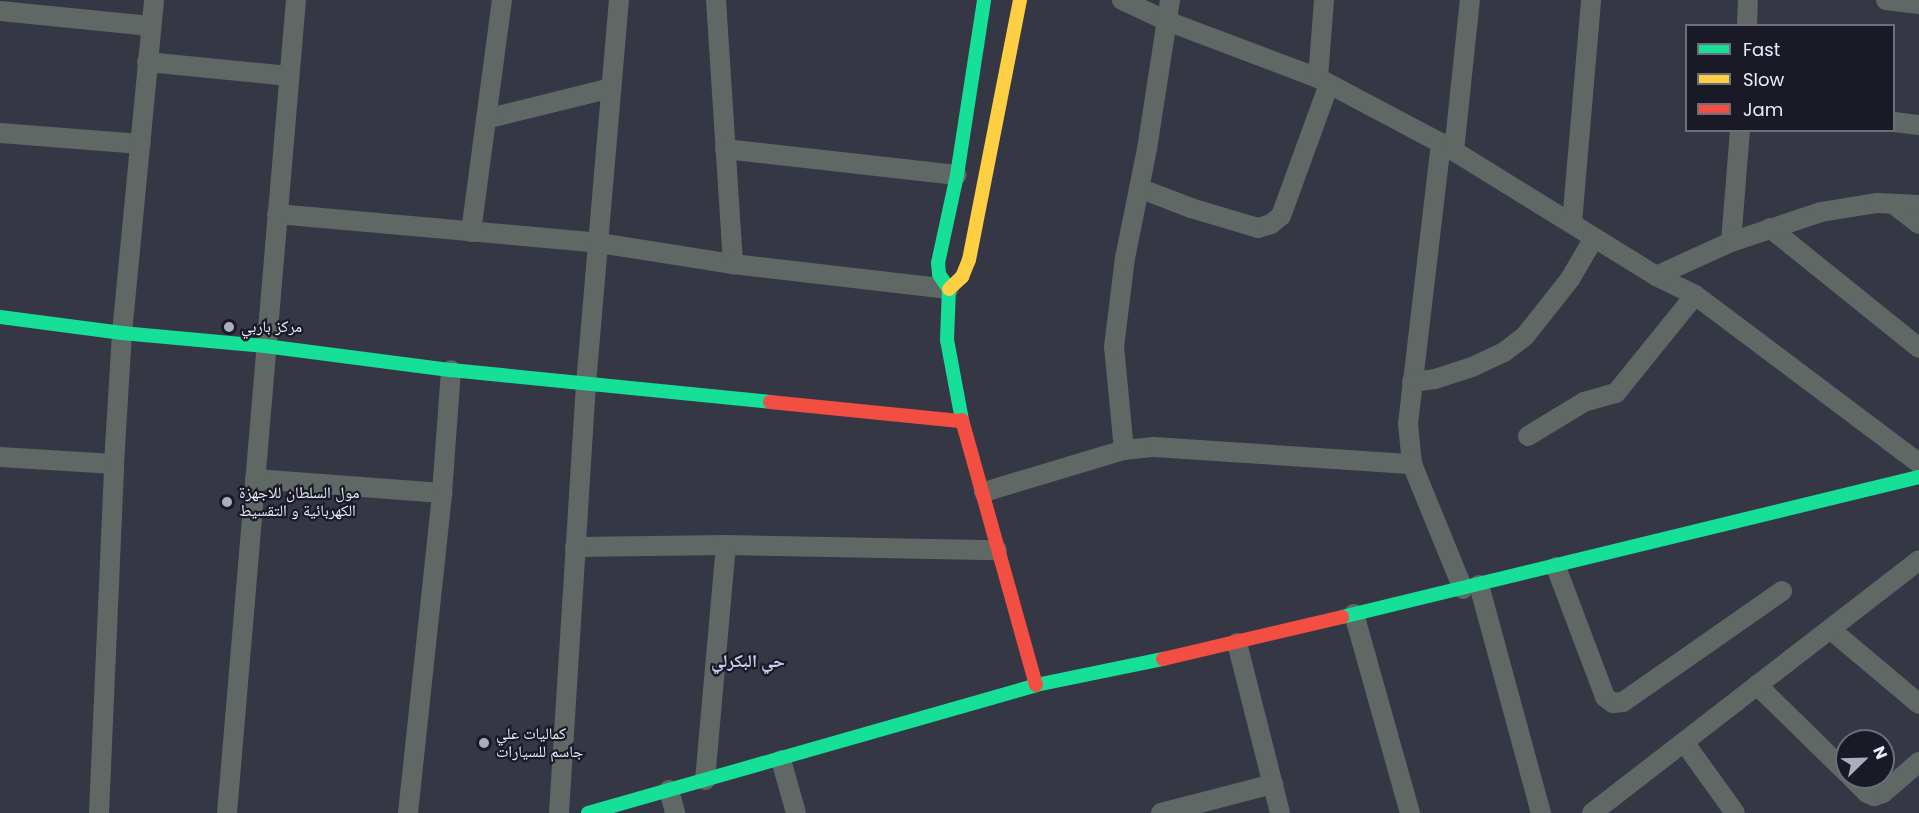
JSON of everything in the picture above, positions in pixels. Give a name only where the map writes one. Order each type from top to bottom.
[{"type":"street","points":[[99,813],[114,464],[123,333],[154,0]]},
{"type":"street","points":[[227,813],[296,0]]},
{"type":"street","points":[[471,232],[502,0]]},
{"type":"street","points":[[559,813],[586,384],[619,0]]},
{"type":"street","points":[[716,0],[733,264]]},
{"type":"street","points":[[984,0],[957,175],[938,263],[939,274],[949,289],[947,340],[962,421],[984,492],[997,550],[1036,685]]},
{"type":"street","points":[[278,214],[599,243],[733,264],[949,289],[962,277],[969,260],[1020,0]]},
{"type":"street","points":[[1122,0],[1167,21],[1323,81],[1448,147],[1656,276],[1695,295],[1919,463]]},
{"type":"street","points":[[1124,450],[1114,347],[1125,258],[1170,0]]},
{"type":"street","points":[[1138,188],[1191,208],[1258,228],[1271,224],[1281,216],[1323,81],[1324,0]]},
{"type":"street","points":[[1470,0],[1412,382],[1408,424],[1412,464],[1471,587],[1541,813]]},
{"type":"street","points":[[1572,223],[1592,0]]},
{"type":"street","points":[[1747,24],[1748,0]]},
{"type":"street","points":[[1886,0],[1919,4]]},
{"type":"street","points":[[0,11],[150,26]]},
{"type":"street","points":[[147,62],[289,75]]},
{"type":"street","points":[[486,119],[611,88]]},
{"type":"street","points":[[1895,122],[1919,125]]},
{"type":"street","points":[[1731,242],[1740,132]]},
{"type":"street","points":[[0,133],[141,144]]},
{"type":"street","points":[[725,149],[957,175]]},
{"type":"street","points":[[1656,276],[1731,242],[1821,212],[1877,203],[1896,206],[1919,205]]},
{"type":"street","points":[[1896,206],[1919,224]]},
{"type":"street","points":[[1770,228],[1919,348]]},
{"type":"street","points":[[1412,382],[1435,379],[1472,367],[1504,352],[1525,336],[1570,279],[1594,238]]},
{"type":"street","points":[[1528,436],[1584,402],[1616,393],[1695,295]]},
{"type":"street","points":[[0,317],[123,333],[265,346],[451,370],[962,421]]},
{"type":"street","points":[[408,813],[442,493],[451,370]]},
{"type":"street","points":[[984,492],[1124,450],[1154,447],[1412,464]]},
{"type":"street","points":[[0,457],[114,464]]},
{"type":"street","points":[[588,813],[781,760],[1036,685],[1237,643],[1919,477]]},
{"type":"street","points":[[255,479],[442,493]]},
{"type":"street","points":[[575,547],[726,545],[997,550]]},
{"type":"street","points":[[705,780],[726,545]]},
{"type":"street","points":[[1592,813],[1919,560]]},
{"type":"street","points":[[1556,567],[1605,697],[1613,703],[1623,702],[1782,591]]},
{"type":"street","points":[[1354,614],[1410,813]]},
{"type":"street","points":[[1830,629],[1919,704]]},
{"type":"street","points":[[1237,643],[1280,813]]},
{"type":"street","points":[[1757,685],[1835,761]]},
{"type":"street","points":[[1684,742],[1735,813]]},
{"type":"street","points":[[781,760],[796,813]]},
{"type":"street","points":[[1895,783],[1919,762]]},
{"type":"street","points":[[1161,813],[1273,784]]},
{"type":"street","points":[[1863,789],[1874,796],[1888,789]]},
{"type":"street","points":[[669,790],[675,813]]},
{"type":"traffic: fast","points":[[962,420],[947,340],[949,289],[939,274],[938,263],[957,175],[984,0]]},
{"type":"traffic: fast","points":[[0,317],[122,333],[265,346],[451,370],[770,402]]},
{"type":"traffic: fast","points":[[1342,617],[1919,477]]},
{"type":"traffic: fast","points":[[588,813],[1036,685],[1163,659]]},
{"type":"traffic: slow","points":[[949,289],[962,277],[969,260],[1020,0]]},
{"type":"traffic: jam","points":[[770,402],[962,421]]},
{"type":"traffic: jam","points":[[962,420],[1036,685]]},
{"type":"traffic: jam","points":[[1163,659],[1342,617]]},
{"type":"place","name":"مركز باربي","points":[[229,327]]},
{"type":"place","name":"مول السلطان للاجهزة الكهربائية و التقسيط","points":[[227,502]]},
{"type":"place","name":"كماليات علي جاسم للسيارات","points":[[484,743]]},
{"type":"district","name":"حي البكرلي","points":[[748,661]]}]
